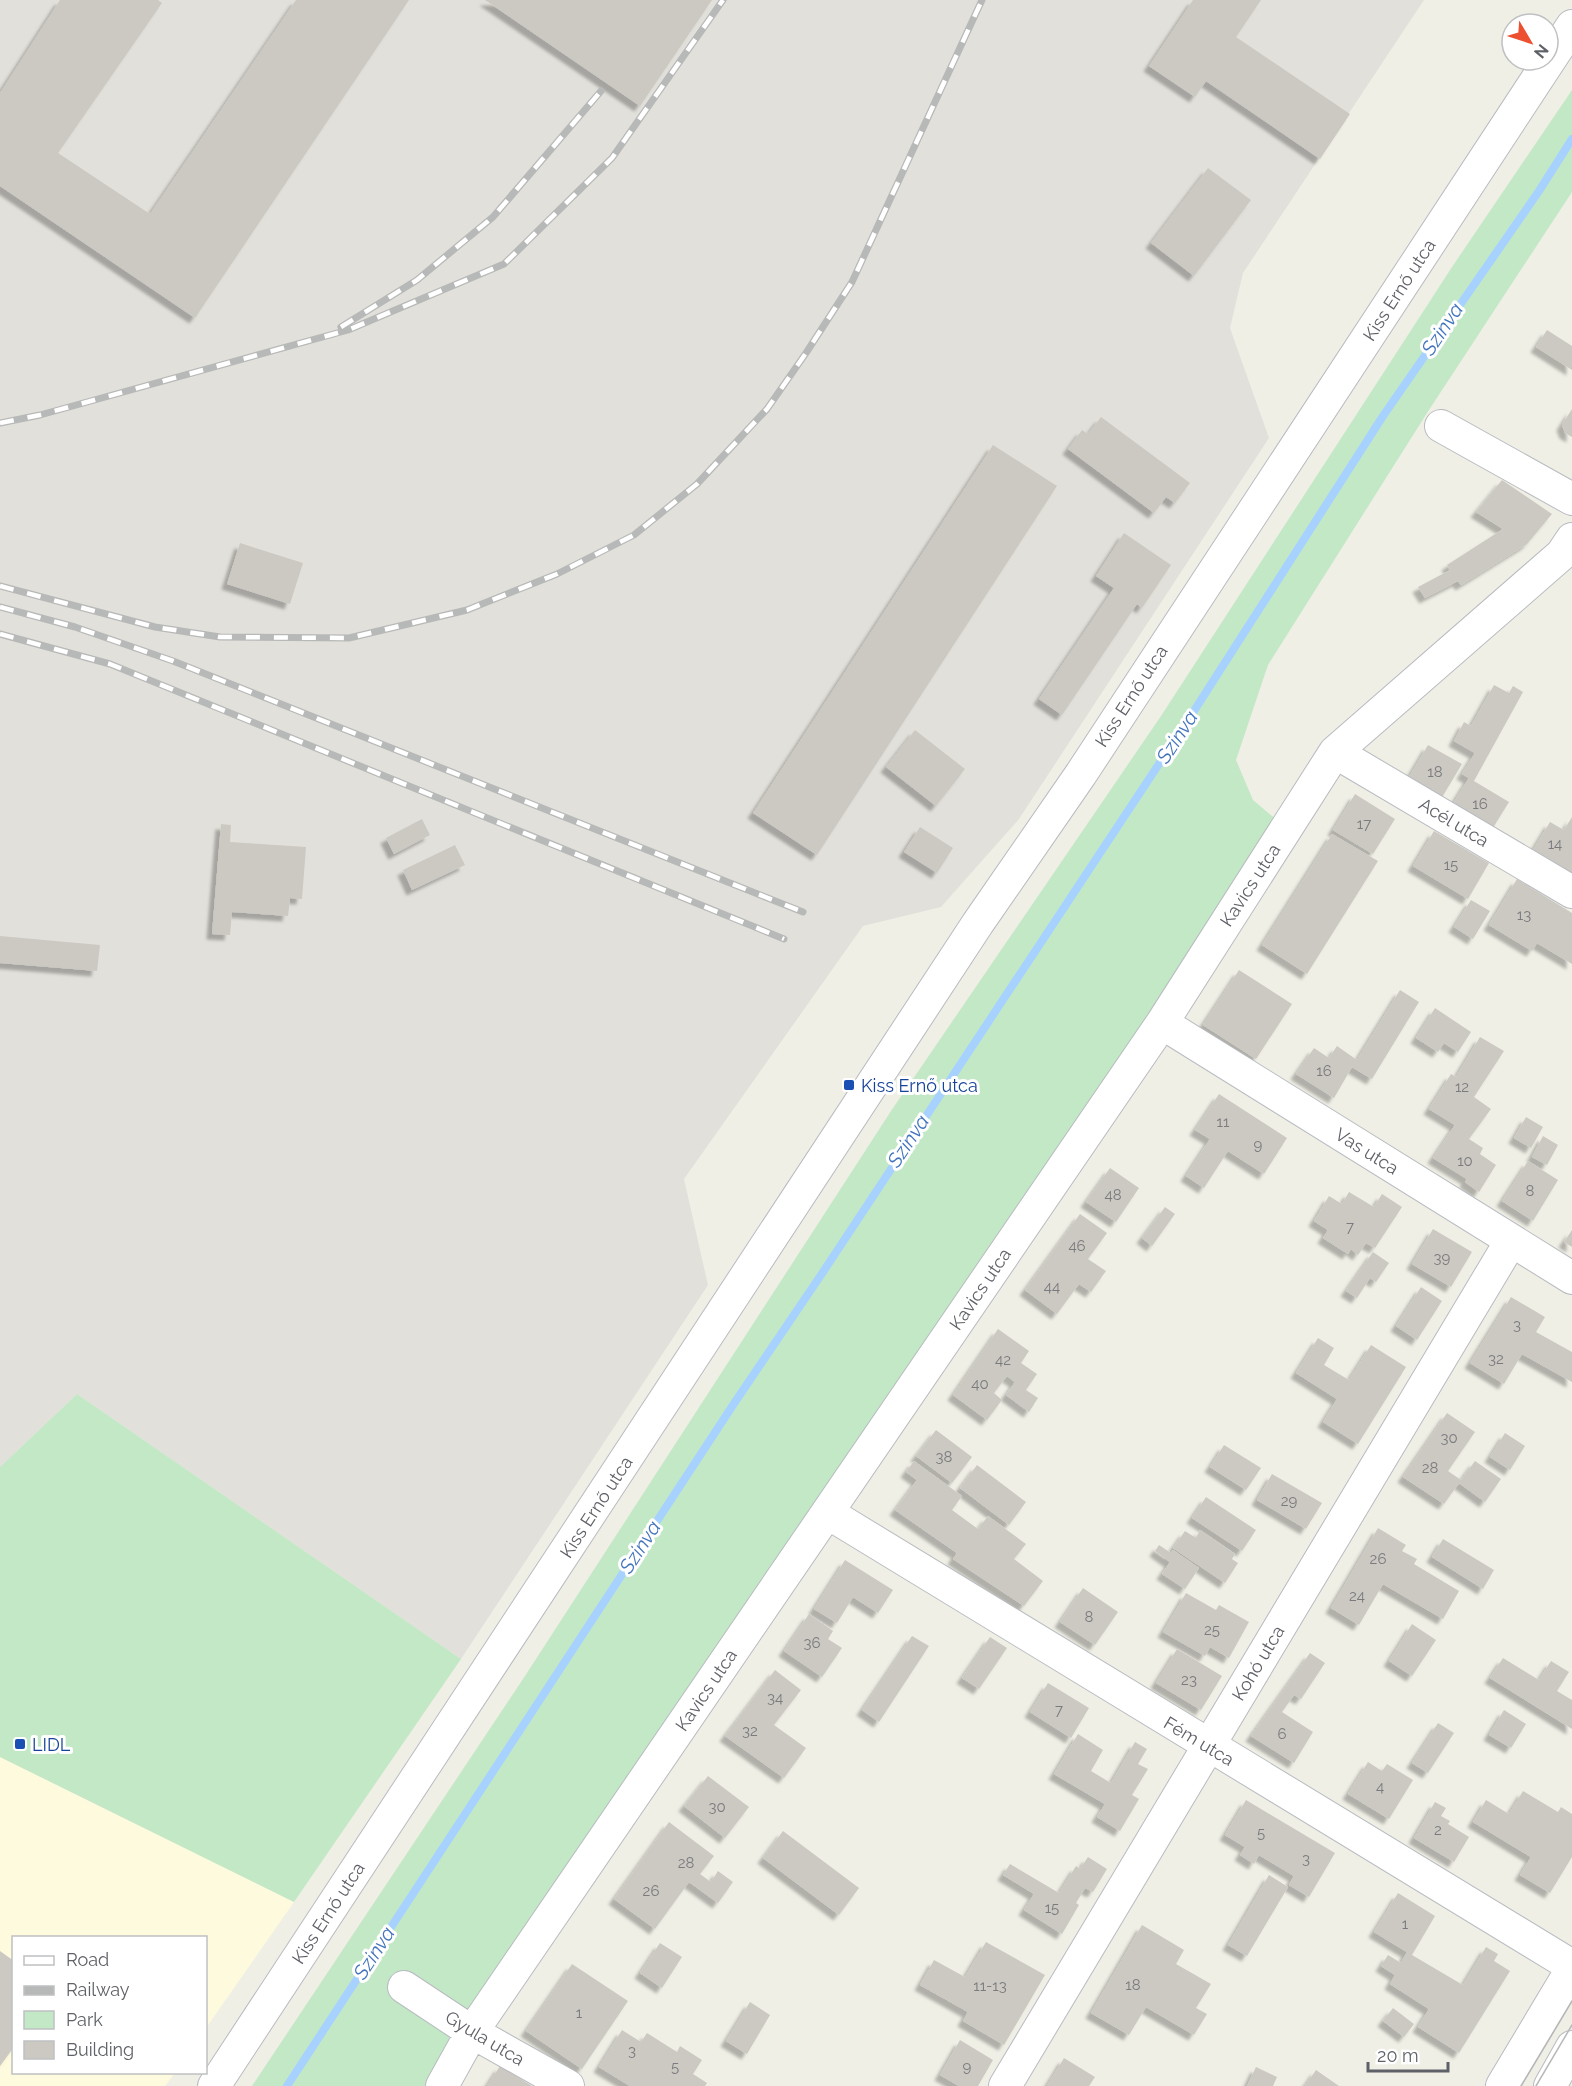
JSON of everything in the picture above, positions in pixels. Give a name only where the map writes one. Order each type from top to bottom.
[{"type":"street","name":"Kiss Ernő utca","points":[[213,2086],[978,923],[1081,774],[1572,26]]},
{"type":"street","points":[[1440,426],[1572,499]]},
{"type":"street","name":"Kavics utca","points":[[442,2086],[472,2032],[1162,1023],[1335,752],[1562,554],[1572,539]]},
{"type":"street","name":"Acél utca","points":[[1335,752],[1572,892]]},
{"type":"street","name":"Vas utca","points":[[1162,1023],[1572,1278]]},
{"type":"street","name":"Kohó utca","points":[[1005,2086],[1511,1241]]},
{"type":"street","name":"Fém utca","points":[[828,1513],[1572,1968]]},
{"type":"street","points":[[1502,2086],[1572,1968]]},
{"type":"street","name":"Gyula utca","points":[[404,1987],[472,2032],[568,2086]]},
{"type":"street","points":[[1550,2086],[1572,2047]]},
{"type":"shaded area","points":[[0,0],[1424,0],[1243,273],[1230,328],[1269,438],[1019,819],[941,907],[863,926],[684,1179],[708,1285],[461,1659],[77,1394],[0,1467]]},
{"type":"shaded area","points":[[0,1757],[294,1902],[207,2027],[207,1936],[12,1936],[12,2074],[174,2074],[165,2086],[0,2086]]},
{"type":"green space","points":[[1572,90],[1572,192],[1427,413],[1268,665],[1236,760],[1253,800],[1278,821],[1079,1126],[430,2086],[252,2086],[523,1679],[891,1111],[1161,716],[1452,267]]},
{"type":"green space","points":[[77,1394],[461,1659],[294,1902],[0,1757],[0,1467]]},
{"type":"building","points":[[60,0],[158,0],[162,3],[58,153],[150,214],[296,0],[409,0],[195,318],[0,186],[0,93]]},
{"type":"building","points":[[485,0],[712,0],[640,106]]},
{"type":"building","points":[[1193,0],[1261,0],[1236,37],[1350,114],[1320,159],[1206,81],[1195,97],[1149,66]]},
{"type":"building","points":[[1208,168],[1251,200],[1194,276],[1151,243]]},
{"type":"building","points":[[1547,330],[1572,346],[1572,370],[1536,347]]},
{"type":"building","points":[[1572,409],[1572,437],[1565,433],[1562,425]]},
{"type":"building","points":[[1101,417],[1190,483],[1175,503],[1166,497],[1154,513],[1068,449],[1082,430],[1088,434]]},
{"type":"building","points":[[993,445],[1057,486],[817,855],[753,813]]},
{"type":"building","points":[[1502,480],[1552,514],[1527,544],[1461,585],[1458,581],[1425,598],[1418,587],[1450,570],[1447,565],[1503,529],[1476,512]]},
{"type":"building","points":[[1124,533],[1171,565],[1142,608],[1137,604],[1062,715],[1039,699],[1114,588],[1096,576]]},
{"type":"building","points":[[240,543],[303,563],[290,604],[227,584]]},
{"type":"building","points":[[1494,685],[1509,693],[1513,686],[1523,692],[1474,781],[1509,802],[1491,831],[1451,807],[1469,778],[1462,774],[1475,753],[1454,741],[1464,722],[1471,726]]},
{"type":"building","points":[[915,730],[965,769],[936,806],[886,767]]},
{"type":"building","points":[[1428,745],[1462,764],[1441,799],[1408,779]]},
{"type":"building","points":[[1355,794],[1395,819],[1373,854],[1333,830]]},
{"type":"building","points":[[1572,817],[1572,873],[1570,876],[1532,852],[1550,822],[1564,830]]},
{"type":"building","points":[[422,819],[430,835],[394,854],[386,838]]},
{"type":"building","points":[[221,824],[231,825],[230,842],[306,847],[302,899],[290,898],[288,916],[232,912],[230,935],[212,934]]},
{"type":"building","points":[[920,827],[953,848],[937,873],[904,852]]},
{"type":"building","points":[[1434,831],[1489,863],[1468,899],[1413,866]]},
{"type":"building","points":[[1332,834],[1378,861],[1307,974],[1262,945]]},
{"type":"building","points":[[455,845],[465,865],[412,890],[403,870]]},
{"type":"building","points":[[1517,879],[1572,913],[1572,964],[1537,943],[1532,951],[1489,925]]},
{"type":"building","points":[[1471,900],[1490,911],[1473,939],[1454,927]]},
{"type":"building","points":[[0,936],[100,945],[97,971],[0,963]]},
{"type":"building","points":[[1239,970],[1292,1004],[1256,1059],[1203,1025]]},
{"type":"building","points":[[1400,990],[1419,1002],[1372,1079],[1352,1067],[1334,1098],[1296,1074],[1314,1048],[1329,1058],[1337,1046],[1357,1060]]},
{"type":"building","points":[[1435,1008],[1471,1032],[1458,1052],[1444,1043],[1438,1052],[1416,1038]]},
{"type":"building","points":[[1480,1037],[1504,1051],[1474,1097],[1491,1109],[1469,1139],[1483,1148],[1480,1154],[1496,1165],[1479,1192],[1465,1182],[1467,1179],[1433,1158],[1455,1125],[1429,1109],[1451,1074],[1456,1077]]},
{"type":"building","points":[[1219,1094],[1287,1138],[1264,1174],[1228,1151],[1204,1188],[1186,1176],[1210,1139],[1195,1130]]},
{"type":"building","points":[[1526,1117],[1543,1127],[1531,1148],[1514,1138]]},
{"type":"building","points":[[1543,1136],[1558,1145],[1547,1165],[1532,1157]]},
{"type":"building","points":[[1528,1161],[1558,1180],[1533,1221],[1502,1201]]},
{"type":"building","points":[[1110,1168],[1139,1188],[1116,1222],[1086,1202]]},
{"type":"building","points":[[1349,1192],[1374,1207],[1382,1194],[1402,1207],[1375,1248],[1366,1243],[1358,1255],[1351,1249],[1348,1254],[1323,1238],[1328,1230],[1314,1221],[1329,1196],[1342,1204]]},
{"type":"building","points":[[1165,1207],[1175,1214],[1152,1246],[1142,1238]]},
{"type":"building","points":[[1080,1214],[1107,1233],[1088,1259],[1106,1271],[1091,1292],[1079,1284],[1057,1314],[1025,1290]]},
{"type":"building","points":[[1433,1229],[1472,1252],[1451,1287],[1412,1264]]},
{"type":"building","points":[[1572,1230],[1572,1247],[1564,1242]]},
{"type":"building","points":[[1373,1252],[1389,1263],[1376,1282],[1370,1278],[1357,1298],[1346,1291]]},
{"type":"building","points":[[1421,1287],[1442,1301],[1417,1340],[1396,1326]]},
{"type":"building","points":[[1511,1297],[1545,1317],[1536,1332],[1572,1352],[1572,1382],[1522,1354],[1504,1384],[1470,1363]]},
{"type":"building","points":[[998,1329],[1029,1351],[1021,1363],[1037,1374],[1026,1390],[1038,1398],[1029,1412],[1006,1395],[1015,1382],[1007,1376],[994,1393],[1002,1400],[987,1420],[953,1395]]},
{"type":"building","points":[[1318,1338],[1334,1348],[1324,1365],[1349,1380],[1371,1345],[1406,1367],[1358,1444],[1323,1422],[1337,1399],[1296,1373]]},
{"type":"building","points":[[1447,1413],[1475,1432],[1448,1471],[1461,1480],[1475,1461],[1501,1479],[1485,1502],[1459,1483],[1444,1504],[1403,1477]]},
{"type":"building","points":[[936,1430],[972,1457],[952,1483],[916,1456]]},
{"type":"building","points":[[1505,1433],[1525,1446],[1510,1470],[1490,1457]]},
{"type":"building","points":[[1224,1445],[1261,1468],[1246,1490],[1210,1467]]},
{"type":"building","points":[[914,1461],[962,1496],[952,1510],[978,1529],[988,1516],[1026,1544],[1014,1559],[1043,1581],[1024,1606],[953,1559],[957,1553],[895,1510],[917,1480],[906,1472]]},
{"type":"building","points":[[977,1465],[1026,1502],[1009,1525],[960,1488]]},
{"type":"building","points":[[1272,1474],[1322,1503],[1306,1529],[1257,1500]]},
{"type":"building","points":[[1206,1497],[1256,1530],[1242,1551],[1192,1518]]},
{"type":"building","points":[[1378,1528],[1406,1545],[1402,1551],[1417,1559],[1414,1564],[1459,1591],[1443,1619],[1383,1584],[1359,1625],[1331,1608]]},
{"type":"building","points":[[1200,1530],[1235,1554],[1232,1559],[1238,1563],[1225,1583],[1173,1548],[1185,1531],[1196,1538]]},
{"type":"building","points":[[1443,1539],[1494,1570],[1483,1589],[1432,1557]]},
{"type":"building","points":[[1159,1545],[1171,1553],[1173,1550],[1199,1568],[1185,1589],[1162,1574],[1170,1562],[1155,1551]]},
{"type":"building","points":[[845,1560],[893,1590],[878,1613],[853,1597],[837,1623],[814,1609]]},
{"type":"building","points":[[1083,1588],[1118,1612],[1095,1645],[1060,1622]]},
{"type":"building","points":[[1186,1593],[1216,1610],[1219,1605],[1249,1622],[1229,1658],[1210,1647],[1205,1656],[1163,1632]]},
{"type":"building","points":[[809,1614],[833,1631],[828,1639],[842,1648],[822,1677],[784,1651]]},
{"type":"building","points":[[1412,1624],[1436,1640],[1412,1676],[1389,1661]]},
{"type":"building","points":[[912,1636],[929,1646],[879,1722],[862,1710]]},
{"type":"building","points":[[990,1637],[1007,1648],[979,1689],[962,1678]]},
{"type":"building","points":[[1177,1649],[1222,1676],[1201,1710],[1156,1683]]},
{"type":"building","points":[[1310,1653],[1325,1663],[1301,1699],[1294,1695],[1282,1712],[1313,1732],[1294,1763],[1251,1736]]},
{"type":"building","points":[[1503,1658],[1539,1680],[1551,1661],[1569,1672],[1557,1691],[1572,1700],[1572,1729],[1490,1678]]},
{"type":"building","points":[[775,1670],[801,1690],[774,1725],[806,1748],[784,1778],[725,1736]]},
{"type":"building","points":[[1048,1683],[1089,1708],[1071,1738],[1030,1712]]},
{"type":"building","points":[[1504,1710],[1526,1724],[1511,1748],[1489,1735]]},
{"type":"building","points":[[1438,1723],[1454,1733],[1428,1773],[1412,1763]]},
{"type":"building","points":[[1078,1734],[1103,1750],[1091,1771],[1111,1783],[1135,1742],[1147,1749],[1138,1764],[1148,1769],[1132,1795],[1139,1799],[1120,1831],[1097,1817],[1105,1804],[1054,1774]]},
{"type":"building","points":[[1368,1762],[1382,1771],[1387,1764],[1413,1780],[1389,1819],[1348,1794]]},
{"type":"building","points":[[708,1776],[749,1807],[725,1838],[684,1806]]},
{"type":"building","points":[[1523,1791],[1558,1812],[1561,1807],[1572,1814],[1572,1857],[1550,1893],[1520,1875],[1531,1857],[1473,1822],[1486,1800],[1509,1814]]},
{"type":"building","points":[[1246,1800],[1335,1853],[1309,1897],[1289,1885],[1294,1876],[1259,1855],[1254,1864],[1240,1855],[1245,1847],[1225,1835]]},
{"type":"building","points":[[1435,1802],[1446,1808],[1441,1816],[1450,1821],[1448,1824],[1469,1837],[1454,1862],[1414,1838]]},
{"type":"building","points":[[669,1822],[714,1856],[700,1874],[711,1882],[718,1871],[733,1882],[718,1903],[689,1882],[655,1929],[614,1899]]},
{"type":"building","points":[[783,1831],[859,1888],[839,1915],[763,1858]]},
{"type":"building","points":[[1088,1857],[1107,1869],[1093,1892],[1085,1888],[1076,1903],[1079,1905],[1062,1934],[1024,1910],[1034,1894],[1003,1875],[1010,1864],[1059,1893],[1076,1866],[1080,1869]]},
{"type":"building","points":[[1269,1875],[1288,1887],[1247,1956],[1228,1945]]},
{"type":"building","points":[[1398,1893],[1435,1916],[1412,1955],[1463,1985],[1486,1947],[1498,1954],[1494,1961],[1510,1971],[1459,2053],[1418,2027],[1429,2009],[1390,1984],[1395,1975],[1381,1966],[1388,1955],[1401,1963],[1407,1952],[1374,1932]]},
{"type":"building","points":[[1142,1925],[1184,1950],[1176,1964],[1211,1984],[1196,2008],[1207,2014],[1194,2035],[1146,2007],[1129,2035],[1091,2013]]},
{"type":"building","points":[[986,1942],[1045,1975],[1004,2045],[963,2021],[968,2012],[920,1985],[934,1960],[965,1977]]},
{"type":"building","points":[[660,1943],[682,1957],[662,1988],[640,1973]]},
{"type":"building","points":[[0,1951],[12,1960],[12,2050],[0,2066]]},
{"type":"building","points":[[572,1964],[628,2001],[582,2069],[526,2031]]},
{"type":"building","points":[[750,2002],[770,2015],[747,2054],[726,2041]]},
{"type":"building","points":[[1393,2008],[1414,2024],[1404,2037],[1383,2021]]},
{"type":"building","points":[[622,2030],[641,2042],[647,2033],[677,2052],[680,2046],[702,2060],[693,2074],[707,2083],[705,2086],[630,2086],[599,2067]]},
{"type":"building","points":[[960,2040],[993,2060],[978,2086],[959,2086],[940,2075]]},
{"type":"building","points":[[1064,2058],[1095,2077],[1089,2086],[1047,2086]]},
{"type":"building","points":[[500,2066],[532,2086],[487,2086]]},
{"type":"building","points":[[1256,2067],[1277,2077],[1273,2086],[1247,2086]]},
{"type":"building","points":[[1316,2070],[1339,2086],[1305,2086]]},
{"type":"waterway","name":"Szinva","points":[[287,2086],[733,1405],[1192,714],[1383,416],[1539,191],[1572,139]]},
{"type":"tram line","points":[[1521,2086],[1572,2001]]},
{"type":"tram line","points":[[1536,2086],[1572,2025]]},
{"type":"railway","points":[[0,423],[40,415],[348,330],[504,264],[612,158],[723,0]]},
{"type":"railway","points":[[0,586],[155,627],[220,637],[349,638],[467,610],[557,574],[634,535],[697,484],[767,409],[806,353],[852,282],[982,0]]},
{"type":"railway","points":[[341,327],[417,280],[493,217],[601,91]]},
{"type":"railway","points":[[0,607],[75,627],[173,661],[803,912]]},
{"type":"railway","points":[[0,634],[110,664],[784,939]]},
{"type":"place","name":"Kiss Ernő utca","points":[[849,1085]]},
{"type":"place","name":"LIDL","points":[[20,1744]]}]
